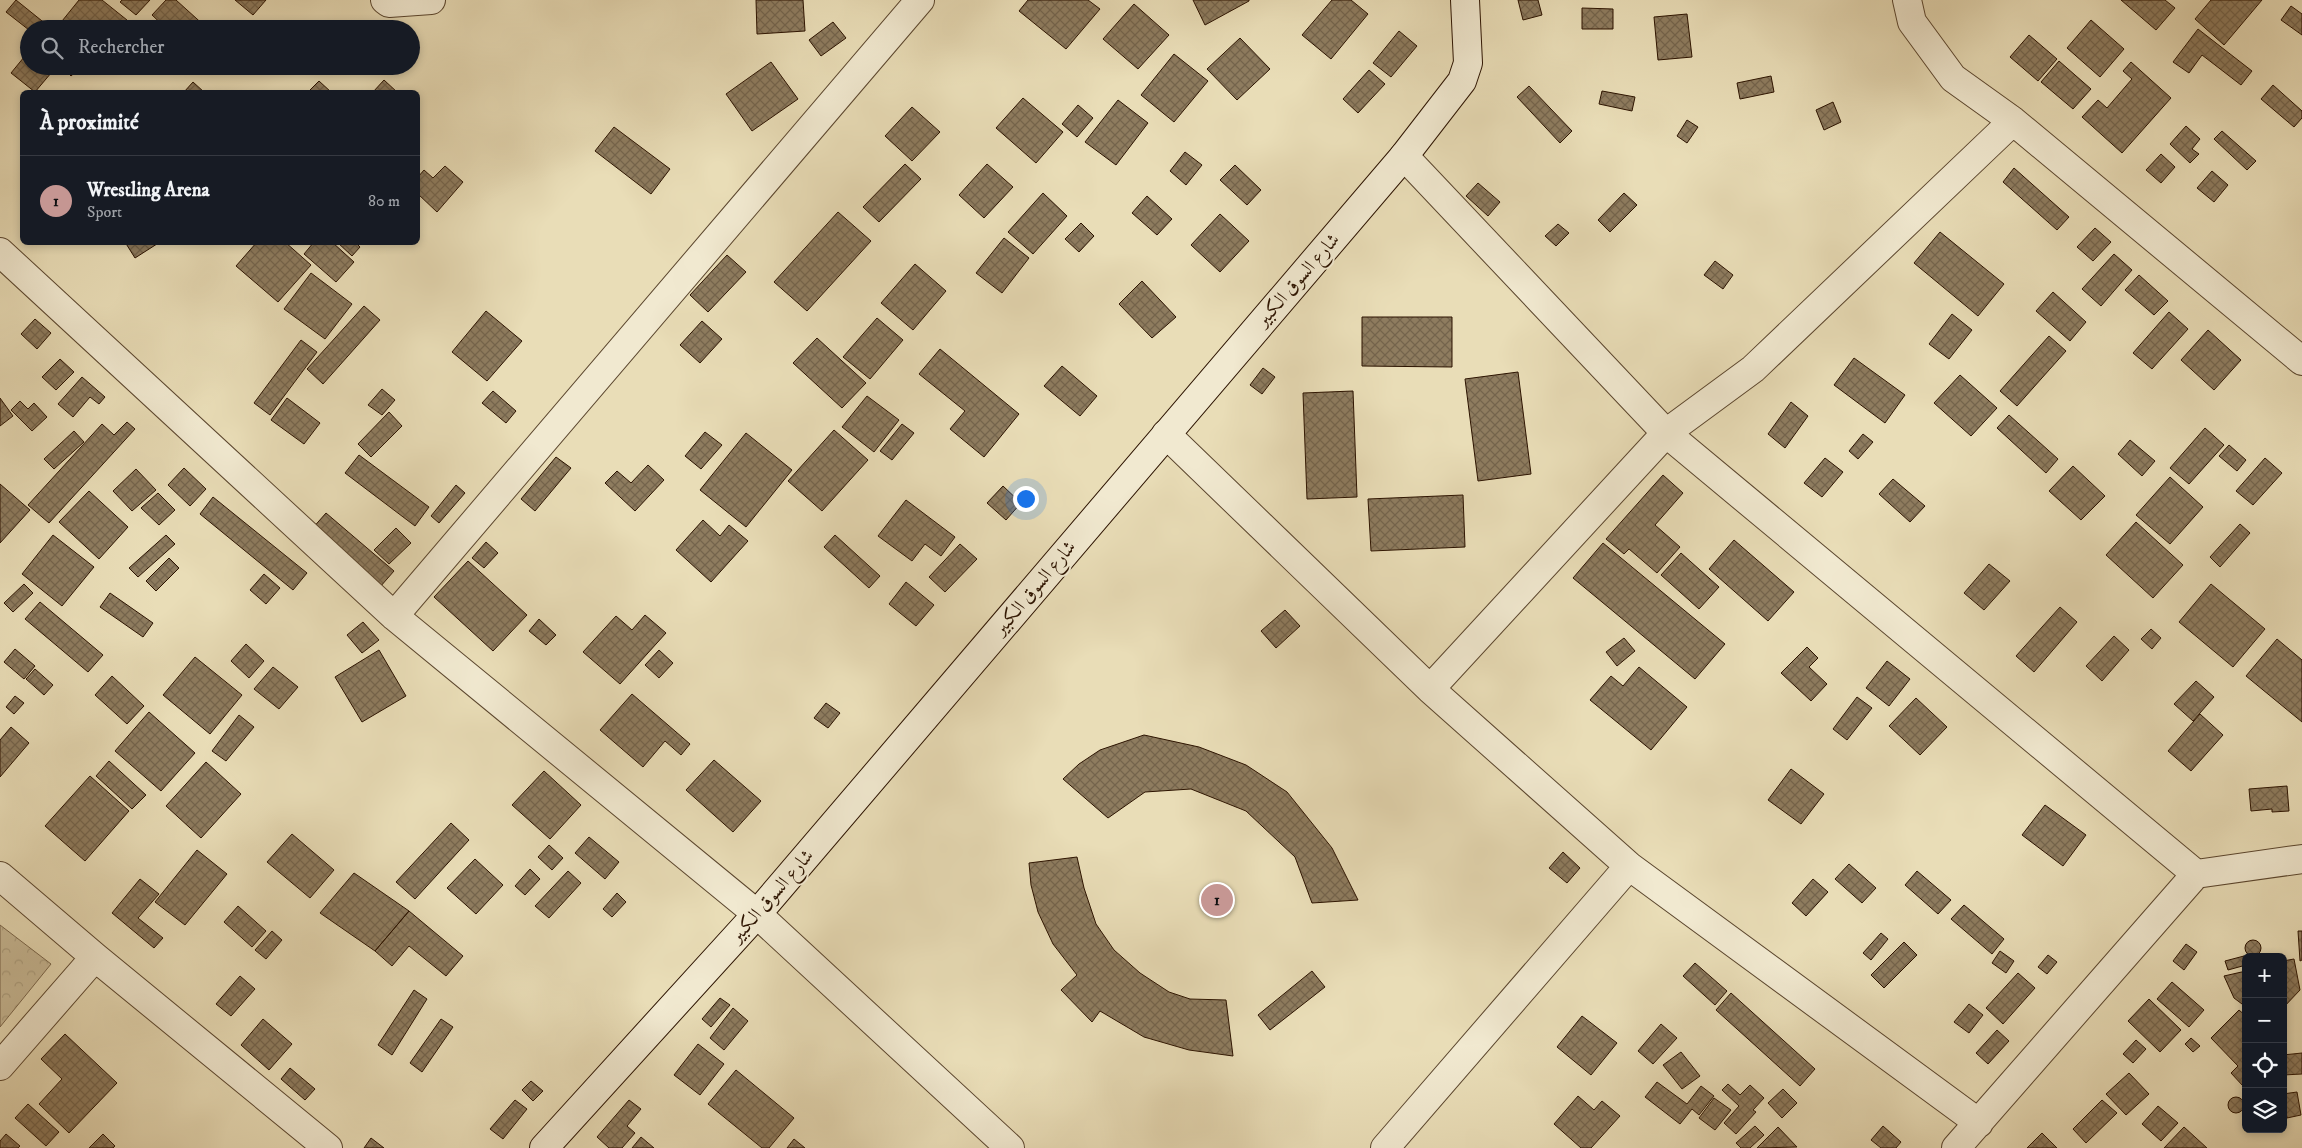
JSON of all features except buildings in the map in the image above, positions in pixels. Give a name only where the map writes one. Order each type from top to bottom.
[{"type":"street","points":[[385,0],[389,3],[431,0]]},
{"type":"street","points":[[394,616],[920,0]]},
{"type":"street","name":"شارع السوق الكبير","points":[[544,1148],[757,914],[1404,156],[1462,81],[1468,63],[1465,0]]},
{"type":"street","points":[[1907,0],[1912,22],[1953,78],[2013,121],[2302,361]]},
{"type":"street","points":[[1430,689],[1666,433],[1754,369],[2013,121]]},
{"type":"street","points":[[1404,156],[1666,433],[2196,874]]},
{"type":"street","points":[[0,252],[394,616],[757,914],[1010,1148]]},
{"type":"street","points":[[1166,434],[1430,689],[1629,866],[1979,1123]]},
{"type":"street","points":[[1956,1148],[2196,874],[2302,859]]},
{"type":"street","points":[[1385,1148],[1629,866]]},
{"type":"street","points":[[0,876],[95,958],[328,1148]]},
{"type":"street","points":[[0,1066],[95,958]]},
{"type":"green space","points":[[0,925],[51,964],[0,1027]]},
{"type":"place","name":"Wrestling Arena","points":[[1217,900]]}]
